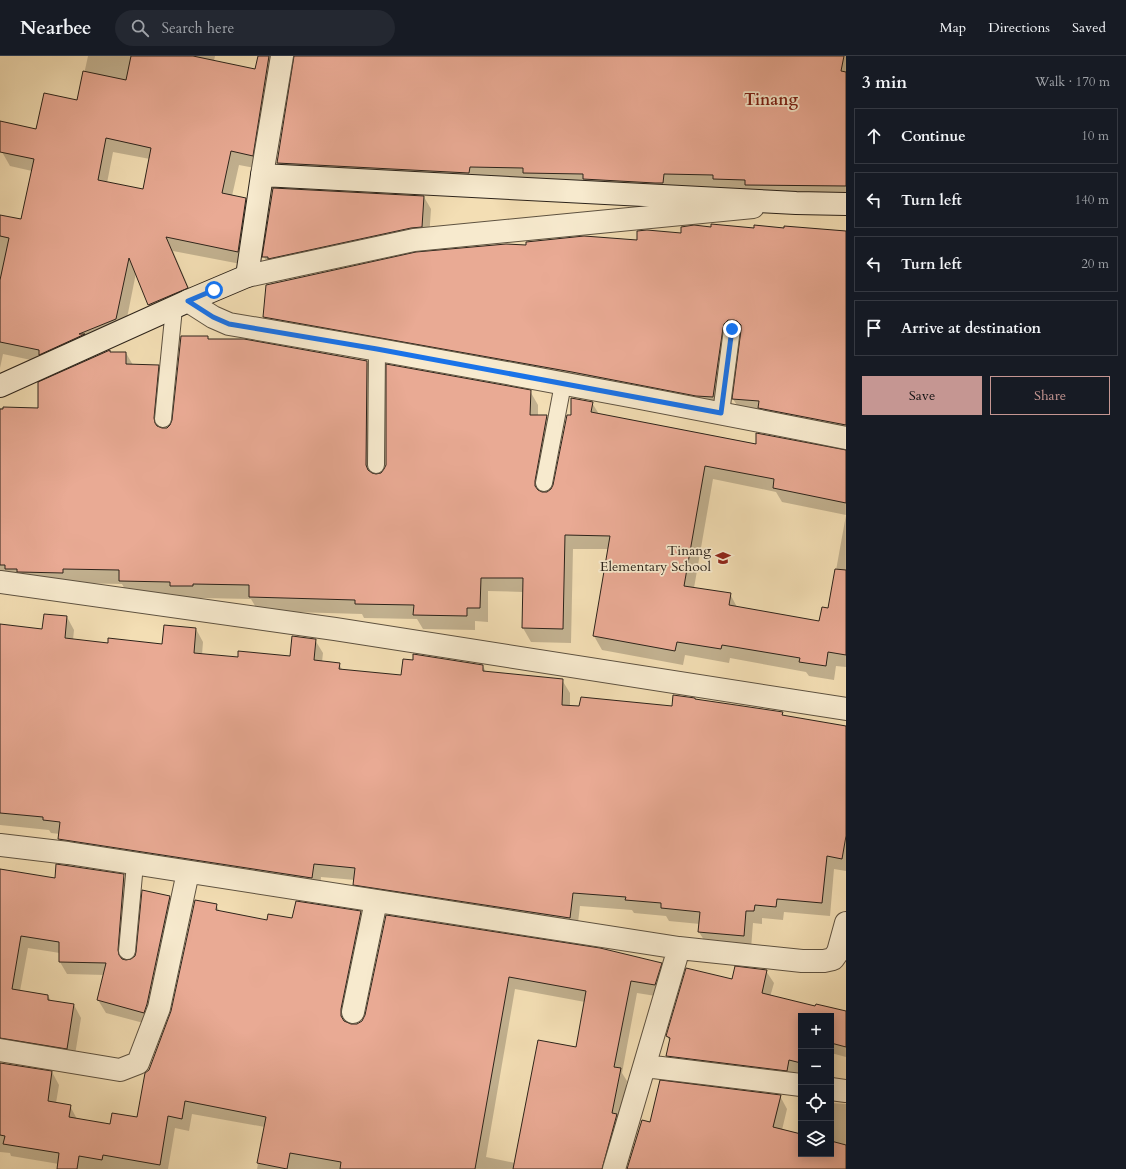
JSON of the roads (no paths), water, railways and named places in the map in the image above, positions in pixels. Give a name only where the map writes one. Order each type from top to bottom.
[{"type":"street","points":[[247,276],[282,56]]},
{"type":"street","points":[[262,175],[796,203],[846,204]]},
{"type":"street","points":[[0,386],[181,304],[247,276],[414,240],[796,203]]},
{"type":"street","points":[[181,304],[229,324],[377,349],[721,413],[846,438]]},
{"type":"street","points":[[0,582],[335,629],[846,709]]},
{"type":"street","points":[[0,845],[68,853],[679,948],[802,961],[824,961],[842,956],[846,923]]},
{"type":"street","points":[[0,1050],[120,1070],[138,1063],[159,1008],[188,872]]},
{"type":"street","points":[[353,1012],[376,901]]},
{"type":"street","points":[[614,1169],[679,948]]},
{"type":"street","points":[[645,1066],[798,1085]]},
{"type":"street","points":[[834,1089],[846,1091]]},
{"type":"lane","points":[[163,419],[181,304]]},
{"type":"lane","points":[[721,413],[732,329]]},
{"type":"lane","points":[[376,465],[377,349]]},
{"type":"lane","points":[[544,483],[563,384]]},
{"type":"lane","points":[[127,952],[135,864]]},
{"type":"place","name":"Tinang Elementary School","points":[[723,558]]},
{"type":"district","name":"Tinang","points":[[771,100]]}]
